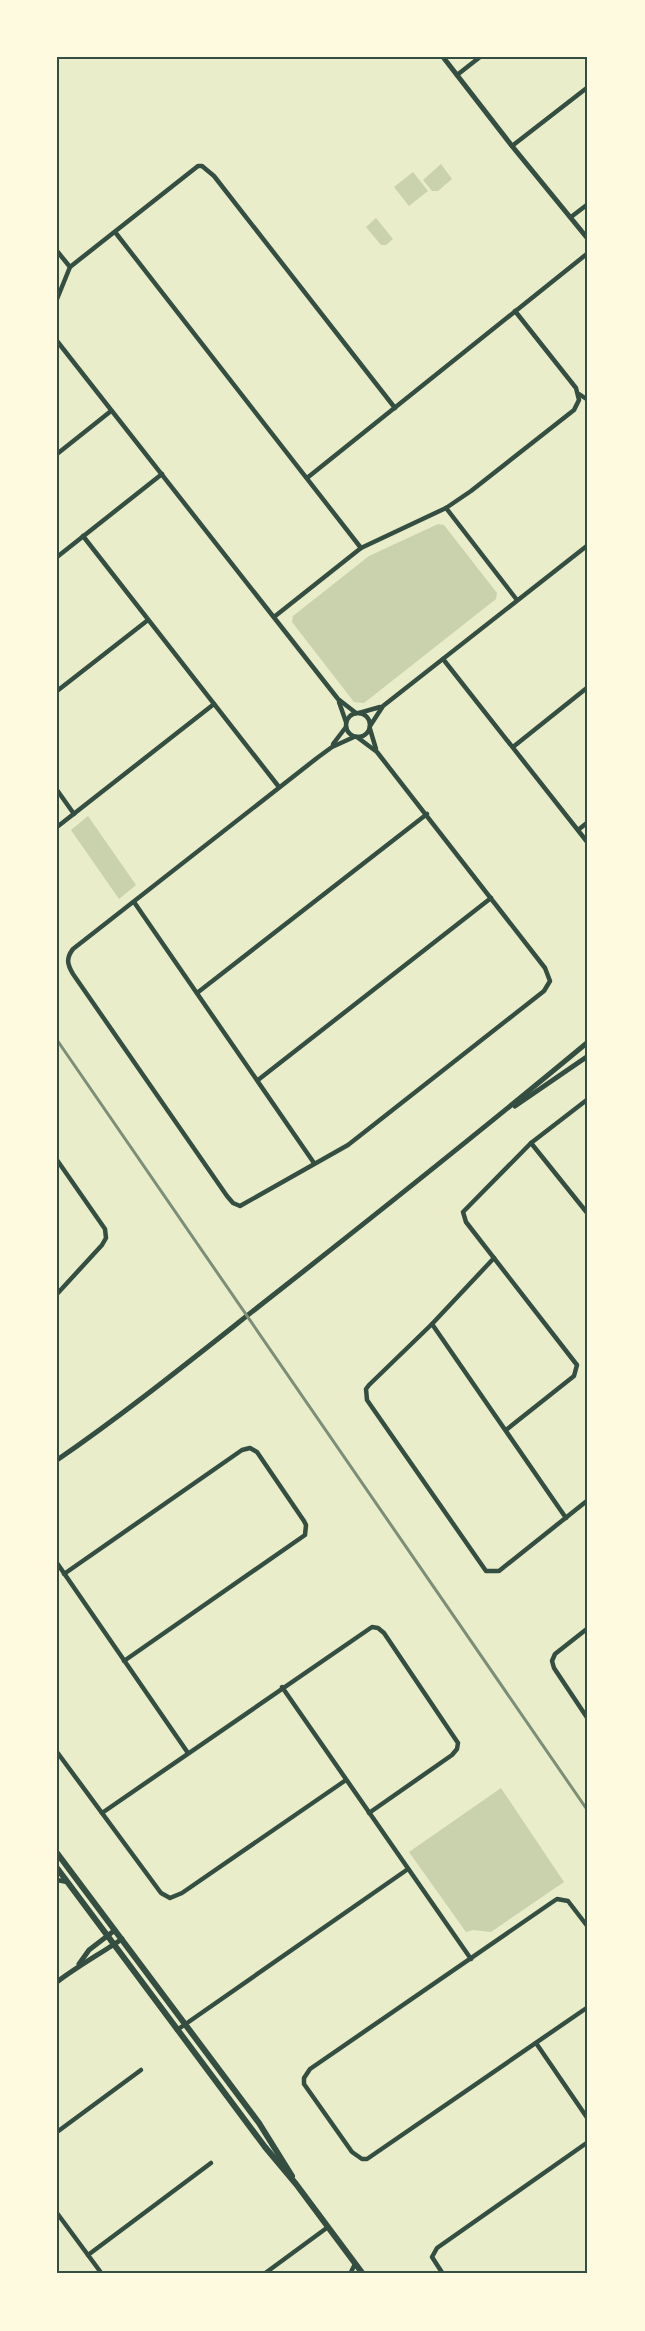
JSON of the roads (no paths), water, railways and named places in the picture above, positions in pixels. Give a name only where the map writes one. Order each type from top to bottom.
[{"type":"main road","points":[[57,1853],[270,2139],[296,2184]]},
{"type":"main road","points":[[57,1868],[265,2148],[296,2184],[363,2274]]},
{"type":"street","points":[[443,57],[588,239]]},
{"type":"street","points":[[457,75],[480,57]]},
{"type":"street","points":[[512,146],[588,87]]},
{"type":"street","points":[[57,299],[70,267],[198,166],[202,166],[207,168],[395,408]]},
{"type":"street","points":[[571,217],[588,204]]},
{"type":"street","points":[[115,232],[361,548]]},
{"type":"street","points":[[57,251],[70,267]]},
{"type":"street","points":[[307,478],[588,253]]},
{"type":"street","points":[[515,311],[579,394],[588,400]]},
{"type":"street","points":[[57,341],[59,349],[162,474],[338,699],[367,718],[377,752]]},
{"type":"street","points":[[274,617],[361,548],[446,508],[471,491],[574,410],[579,394]]},
{"type":"street","points":[[57,454],[111,411]]},
{"type":"street","points":[[57,557],[162,474]]},
{"type":"street","points":[[446,508],[517,600]]},
{"type":"street","points":[[83,536],[279,788]]},
{"type":"street","points":[[338,699],[350,734],[356,737],[377,752],[549,973],[550,981],[544,991],[348,1145],[240,1206],[233,1203],[70,970],[67,960],[73,948],[332,747],[356,737],[363,736],[383,706],[588,545]]},
{"type":"street","points":[[57,692],[148,620]]},
{"type":"street","points":[[443,659],[588,843]]},
{"type":"street","points":[[513,747],[588,687]]},
{"type":"street","points":[[57,827],[214,704]]},
{"type":"street","points":[[332,747],[348,718],[383,706]]},
{"type":"street","points":[[57,790],[74,814]]},
{"type":"street","points":[[197,993],[427,814]]},
{"type":"street","points":[[578,830],[588,822]]},
{"type":"street","points":[[258,1080],[491,898]]},
{"type":"street","points":[[134,902],[314,1163]]},
{"type":"street","points":[[57,1460],[96,1434],[283,1288],[588,1042]]},
{"type":"street","points":[[504,1112],[588,1056]]},
{"type":"street","points":[[506,1430],[574,1376],[577,1365],[466,1222],[463,1212],[531,1143],[588,1099]]},
{"type":"street","points":[[531,1143],[588,1214]]},
{"type":"street","points":[[57,1160],[107,1235],[102,1245],[57,1294]]},
{"type":"street","points":[[494,1258],[432,1324],[369,1385],[367,1400],[483,1568],[495,1572],[588,1500]]},
{"type":"street","points":[[432,1324],[566,1518]]},
{"type":"street","points":[[64,1574],[242,1450],[250,1448],[257,1452],[278,1482],[304,1521],[305,1534],[124,1661]]},
{"type":"street","points":[[57,1563],[188,1753]]},
{"type":"street","points":[[102,1813],[369,1628],[380,1629],[390,1642],[455,1737],[458,1746],[452,1755],[369,1813]]},
{"type":"street","points":[[588,1628],[555,1654],[552,1660],[554,1668],[588,1719]]},
{"type":"street","points":[[282,1688],[471,1959]]},
{"type":"street","points":[[57,1752],[161,1893],[174,1898],[346,1780]]},
{"type":"street","points":[[177,2030],[408,1869]]},
{"type":"street","points":[[57,1880],[67,1882]]},
{"type":"street","points":[[588,1927],[572,1904],[563,1899],[557,1899],[305,2073],[303,2080],[305,2088],[352,2152],[367,2159],[588,2007]]},
{"type":"street","points":[[78,1966],[89,1950],[116,1930]]},
{"type":"street","points":[[57,1982],[122,1939]]},
{"type":"street","points":[[536,2043],[588,2119]]},
{"type":"street","points":[[57,2132],[141,2070]]},
{"type":"street","points":[[442,2274],[432,2257],[437,2248],[588,2142]]},
{"type":"street","points":[[88,2254],[211,2163]]},
{"type":"street","points":[[57,2213],[102,2274]]},
{"type":"street","points":[[264,2274],[328,2227]]},
{"type":"street","points":[[350,2274],[355,2264]]},
{"type":"railway","points":[[57,1040],[588,1811]]}]
